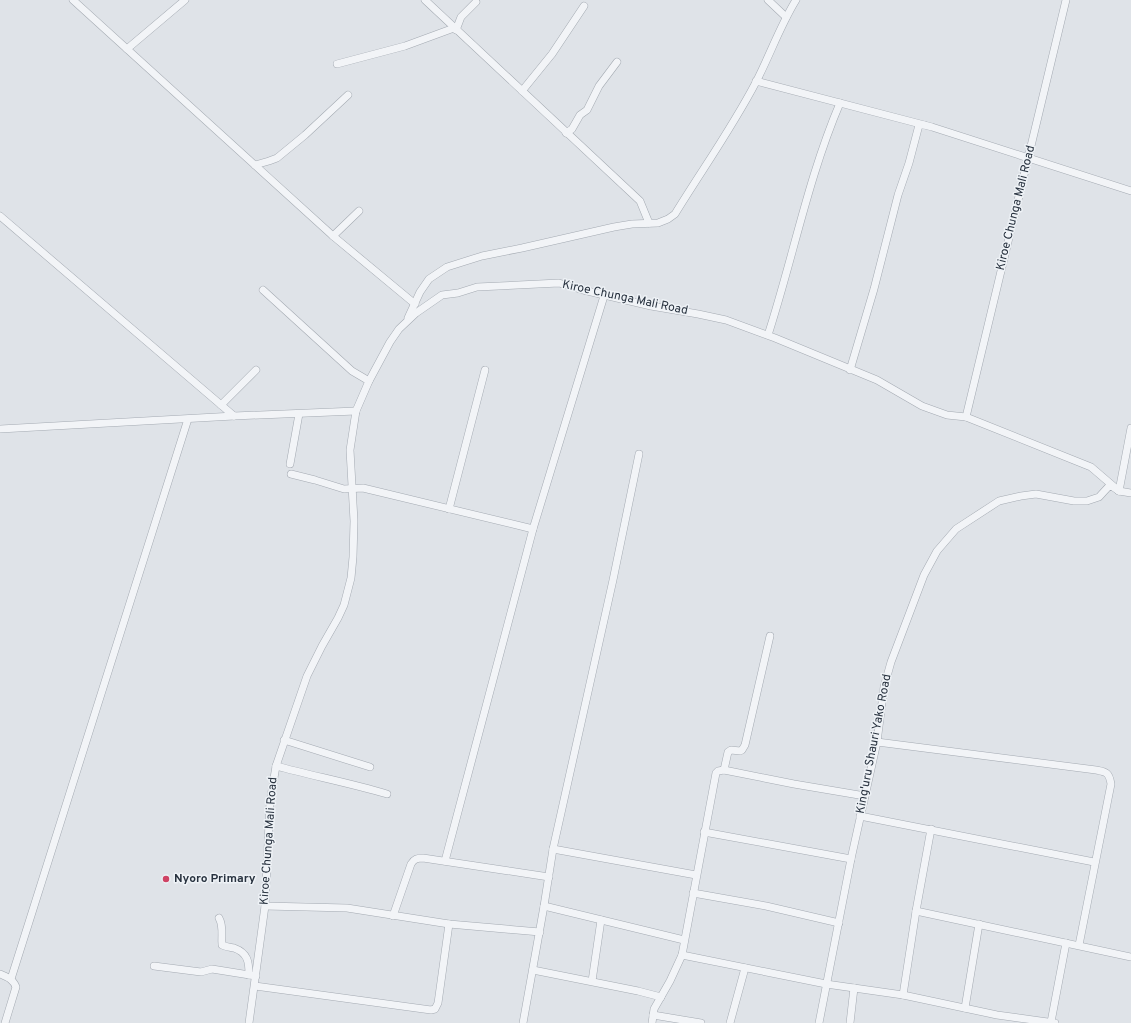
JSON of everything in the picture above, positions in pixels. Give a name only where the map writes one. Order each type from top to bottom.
[{"type":"street","points":[[73,0],[333,236],[415,304]]},
{"type":"street","points":[[127,49],[185,0]]},
{"type":"street","points":[[425,0],[640,201],[649,223]]},
{"type":"street","points":[[768,0],[786,17]]},
{"type":"street","points":[[405,324],[420,292],[429,279],[447,267],[482,256],[614,227],[632,224],[658,223],[668,220],[675,214],[733,122],[756,81],[786,17],[796,0]]},
{"type":"street","name":"Kiroe Chunga Mali Road","points":[[966,417],[1066,0]]},
{"type":"street","points":[[337,64],[405,46],[455,29],[461,17],[476,2]]},
{"type":"street","points":[[522,91],[552,54],[584,6]]},
{"type":"street","points":[[566,133],[572,128],[580,115],[587,110],[600,86],[617,62]]},
{"type":"street","points":[[756,81],[924,125],[1131,192]]},
{"type":"street","points":[[255,165],[277,158],[300,140],[348,95]]},
{"type":"street","points":[[768,335],[783,288],[791,251],[804,206],[829,128],[840,103]]},
{"type":"street","points":[[850,370],[876,281],[898,195],[909,163],[918,125],[924,125]]},
{"type":"street","points":[[333,236],[359,211]]},
{"type":"street","points":[[0,216],[234,416]]},
{"type":"street","name":"Kiroe Chunga Mali Road","points":[[248,1023],[255,986],[252,975],[265,906],[270,802],[276,766],[307,676],[338,618],[348,591],[353,557],[354,521],[350,450],[356,412],[369,381],[390,342],[399,329],[416,313],[442,295],[458,293],[477,287],[559,283],[604,296],[726,320],[768,335],[877,380],[922,406],[947,415],[966,417],[1092,467],[1119,491]]},
{"type":"street","points":[[263,290],[352,371],[369,381]]},
{"type":"street","points":[[445,861],[533,529],[604,296]]},
{"type":"street","points":[[221,405],[256,370]]},
{"type":"street","points":[[449,509],[485,370]]},
{"type":"street","points":[[0,429],[188,418],[356,412]]},
{"type":"street","points":[[290,464],[298,414]]},
{"type":"street","points":[[11,979],[188,418]]},
{"type":"street","points":[[1131,428],[1119,491],[1131,493]]},
{"type":"street","points":[[523,1023],[540,932],[553,849],[612,587],[638,454]]},
{"type":"street","points":[[290,474],[344,489],[363,488],[533,529]]},
{"type":"street","name":"King'uru Shauri Yako Road","points":[[819,1023],[850,859],[876,742],[884,687],[891,662],[924,575],[937,551],[956,529],[999,501],[1013,497],[1036,494],[1074,501],[1087,501],[1099,497],[1110,485],[1119,491]]},
{"type":"street","points":[[724,770],[728,752],[731,750],[740,751],[745,745],[770,636]]},
{"type":"street","points":[[284,740],[370,767]]},
{"type":"street","points":[[876,742],[1096,770],[1105,772],[1110,776],[1111,784],[1094,862],[1079,945]]},
{"type":"street","points":[[276,766],[387,794]]},
{"type":"street","points":[[652,1023],[654,1009],[682,955],[716,773],[724,770],[865,796]]},
{"type":"street","points":[[860,816],[1094,862]]},
{"type":"street","points":[[903,995],[931,829]]},
{"type":"street","points":[[704,832],[850,859]]},
{"type":"street","points":[[553,849],[696,874]]},
{"type":"street","points":[[393,916],[411,864],[414,860],[423,858],[549,877]]},
{"type":"street","points":[[693,893],[766,906],[839,922]]},
{"type":"street","points":[[265,906],[348,908],[449,924],[540,932]]},
{"type":"street","points":[[544,906],[684,940]]},
{"type":"street","points":[[916,911],[1131,957]]},
{"type":"street","points":[[154,966],[201,972],[212,968],[252,975],[246,957],[240,951],[222,945],[222,922],[219,918]]},
{"type":"street","points":[[592,981],[601,920]]},
{"type":"street","points":[[255,986],[431,1010],[435,1009],[438,1003],[449,924]]},
{"type":"street","points":[[965,1008],[979,924]]},
{"type":"street","points":[[682,955],[826,984],[903,995],[997,1015],[1053,1023],[1066,943]]},
{"type":"street","points":[[730,1023],[745,968]]},
{"type":"street","points":[[533,970],[592,981],[661,997]]},
{"type":"street","points":[[0,974],[11,979],[15,983],[16,987],[6,1023]]},
{"type":"street","points":[[850,1023],[854,988]]},
{"type":"street","points":[[653,1015],[701,1023]]},
{"type":"street","points":[[995,1023],[997,1015]]},
{"type":"place","name":"Nyoro Primary","points":[[166,879]]}]
